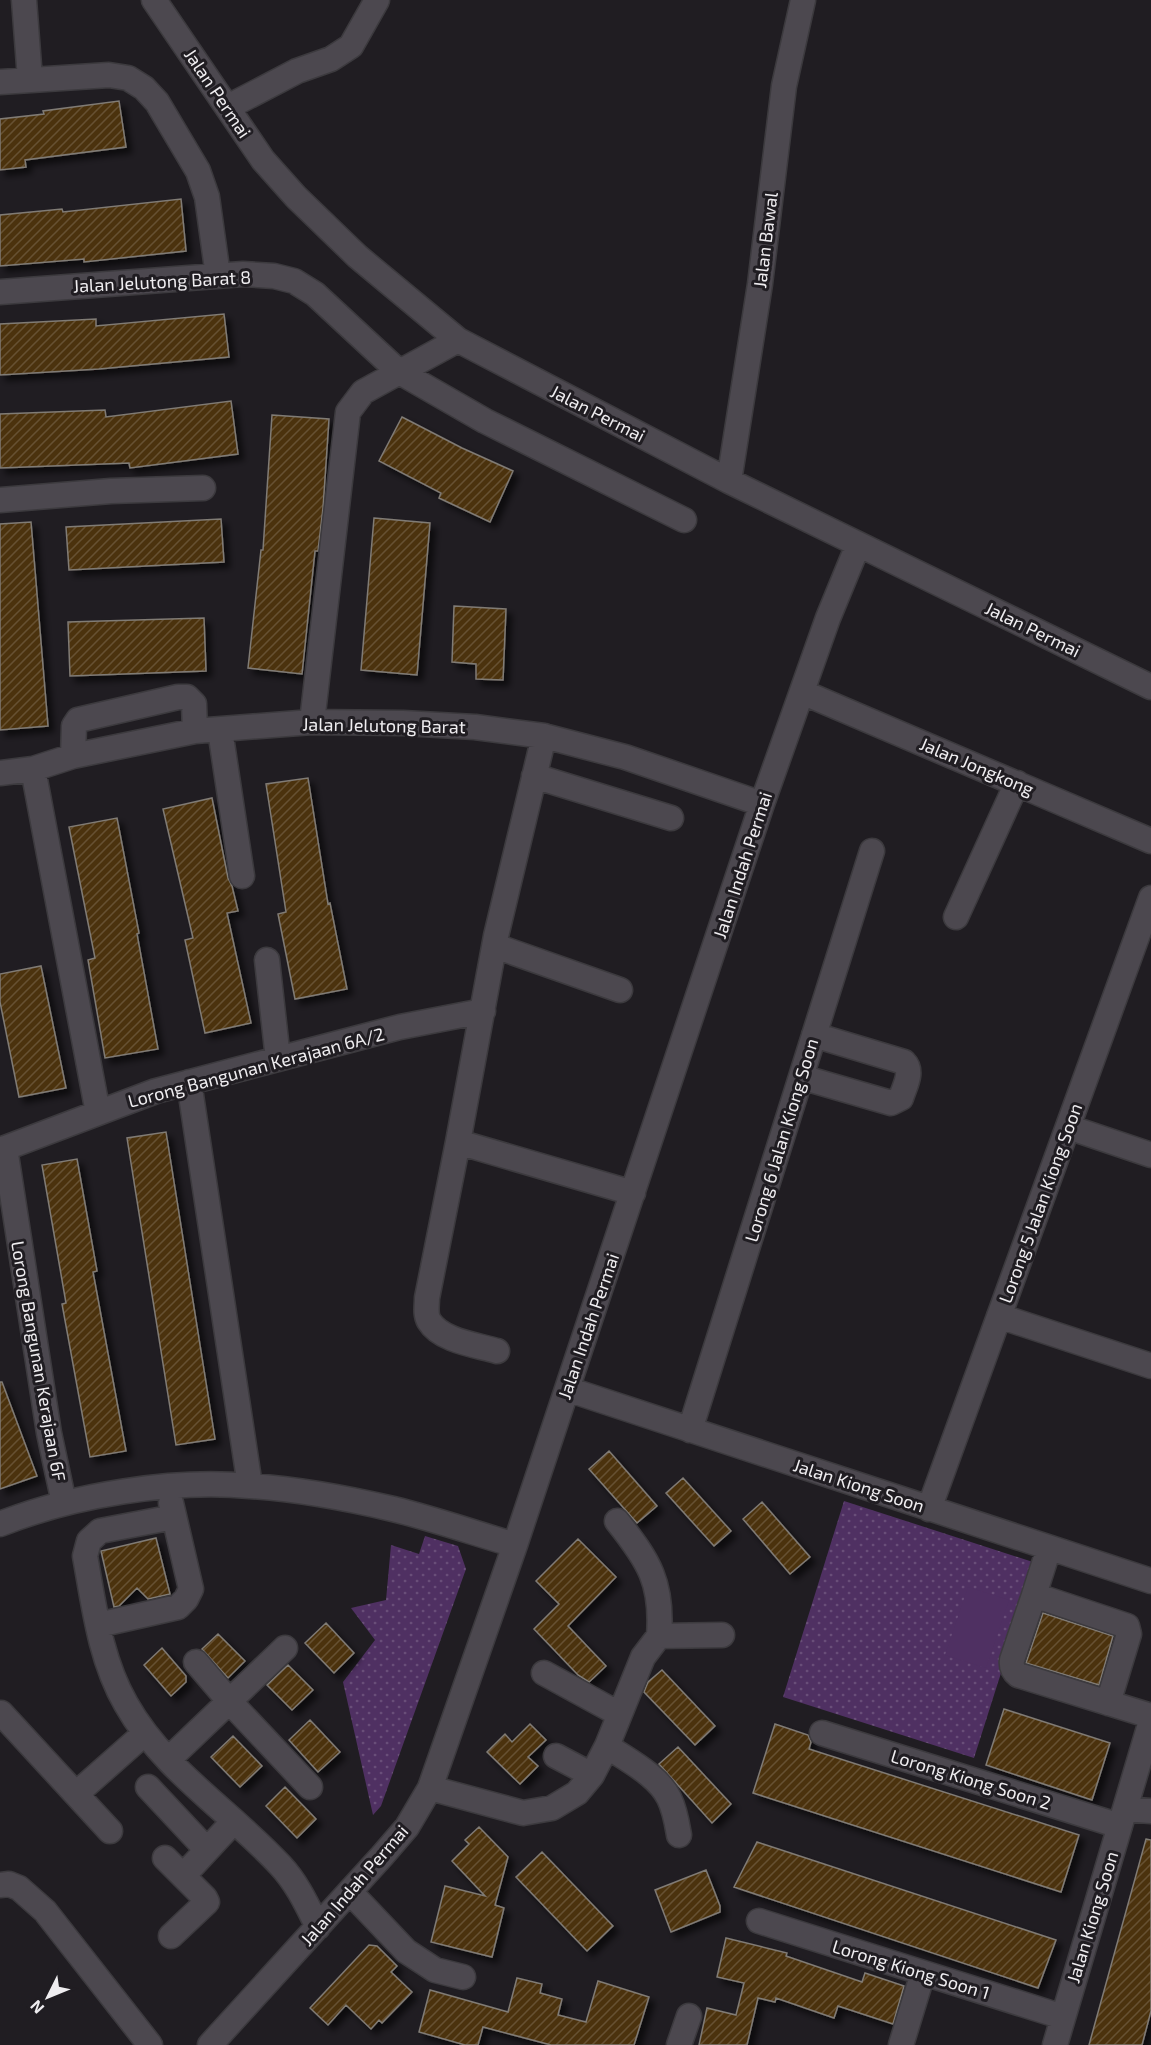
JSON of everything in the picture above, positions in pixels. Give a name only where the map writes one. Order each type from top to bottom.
[{"type":"street","points":[[24,0],[30,79]]},
{"type":"street","name":"Jalan Permai","points":[[154,0],[263,159],[296,196],[357,256],[458,340],[729,481],[1151,687]]},
{"type":"street","points":[[228,107],[297,71],[330,59],[351,46],[377,0]]},
{"type":"street","name":"Jalan Bawal","points":[[729,481],[760,284],[784,86],[803,0]]},
{"type":"street","points":[[0,82],[109,75],[128,78],[144,88],[174,128],[198,171],[207,197],[218,276]]},
{"type":"street","name":"Jalan Jelutong Barat 8","points":[[0,292],[243,274],[274,276],[294,281],[315,294],[398,371],[485,421],[684,520]]},
{"type":"street","points":[[312,722],[348,412],[363,392],[458,340]]},
{"type":"street","points":[[0,500],[111,491],[203,488]]},
{"type":"street","name":"Jalan Indah Permai","points":[[210,2045],[407,1827],[430,1788],[515,1545],[762,804],[828,618],[858,545]]},
{"type":"street","name":"Jalan Jongkong","points":[[802,692],[1151,841]]},
{"type":"street","points":[[73,756],[74,726],[78,720],[178,697],[187,697],[194,704],[195,731]]},
{"type":"street","name":"Jalan Jelutong Barat","points":[[0,773],[33,769],[73,756],[195,731],[312,722],[404,723],[475,727],[544,736],[625,757],[762,804]]},
{"type":"street","points":[[220,729],[242,876]]},
{"type":"street","points":[[497,1351],[452,1338],[435,1329],[426,1313],[427,1298],[495,946],[544,736]]},
{"type":"street","points":[[33,769],[98,1113]]},
{"type":"street","points":[[534,776],[671,818]]},
{"type":"street","points":[[956,918],[1017,783]]},
{"type":"street","name":"Lorong 6 Jalan Kiong Soon","points":[[690,1430],[872,851]]},
{"type":"street","name":"Lorong 5 Jalan Kiong Soon","points":[[930,1509],[1151,898]]},
{"type":"street","points":[[495,946],[620,990]]},
{"type":"street","points":[[267,960],[278,1059]]},
{"type":"street","name":"Lorong Bangunan Kerajaan 6A/2","points":[[3,1149],[156,1090],[400,1027],[483,1011]]},
{"type":"street","points":[[801,1077],[891,1102],[901,1098],[904,1090],[909,1066],[904,1062],[814,1035]]},
{"type":"street","points":[[189,1082],[250,1486]]},
{"type":"street","points":[[1068,1127],[1151,1155]]},
{"type":"street","points":[[458,1142],[633,1193]]},
{"type":"street","name":"Lorong Bangunan Kerajaan 6F","points":[[3,1149],[47,1422],[64,1503]]},
{"type":"street","points":[[999,1316],[1151,1366]]},
{"type":"street","name":"Jalan Kiong Soon","points":[[567,1389],[1151,1581]]},
{"type":"street","points":[[0,1524],[64,1503],[166,1487],[209,1484],[250,1486],[344,1499],[396,1510],[515,1545]]},
{"type":"street","points":[[98,1625],[178,1607],[186,1599],[191,1589],[166,1487]]},
{"type":"street","points":[[174,1517],[100,1531],[88,1541],[85,1556],[104,1653],[116,1685],[145,1733],[286,1872],[296,1885],[318,1927]]},
{"type":"street","points":[[430,1788],[523,1813],[552,1808],[577,1793],[592,1775],[607,1746],[643,1658],[659,1636],[661,1610],[654,1575],[639,1549],[617,1521]]},
{"type":"street","points":[[1049,1548],[1012,1660],[1012,1668],[1018,1675],[1151,1719]]},
{"type":"street","points":[[1034,1595],[1126,1626],[1129,1634],[1108,1703]]},
{"type":"street","points":[[659,1636],[722,1635]]},
{"type":"street","points":[[169,1759],[285,1648]]},
{"type":"street","points":[[196,1662],[230,1702],[310,1787]]},
{"type":"street","points":[[544,1673],[619,1714]]},
{"type":"street","points":[[1,1713],[110,1831]]},
{"type":"street","name":"Jalan Kiong Soon","points":[[1054,2045],[1151,1719]]},
{"type":"street","name":"Lorong Kiong Soon 2","points":[[822,1732],[1122,1817],[1151,1811]]},
{"type":"street","points":[[76,1794],[145,1733]]},
{"type":"street","points":[[607,1746],[651,1777],[668,1796],[675,1812],[679,1835]]},
{"type":"street","points":[[556,1756],[592,1775]]},
{"type":"street","points":[[148,1787],[207,1850]]},
{"type":"street","points":[[183,1876],[234,1821]]},
{"type":"street","points":[[165,1858],[206,1898],[207,1902],[171,1936]]},
{"type":"street","points":[[0,1885],[9,1884],[18,1888],[45,1911],[150,2045]]},
{"type":"street","points":[[350,1892],[406,1951],[435,1970],[462,1977]]},
{"type":"street","name":"Lorong Kiong Soon 1","points":[[759,1921],[1063,2017]]},
{"type":"street","points":[[901,2045],[923,1973]]},
{"type":"street","points":[[679,2045],[689,2016]]},
{"type":"shaded area","points":[[844,1501],[1036,1563],[974,1758],[783,1697]]},
{"type":"shaded area","points":[[425,1536],[458,1546],[466,1569],[381,1806],[373,1815],[343,1682],[375,1640],[351,1608],[386,1600],[391,1545],[419,1554]]},
{"type":"shaded area","points":[[968,1587],[1009,1600],[986,1668],[945,1655]]},
{"type":"building","points":[[119,101],[126,147],[25,160],[26,167],[0,170],[0,119]]},
{"type":"building","points":[[181,199],[186,251],[84,262],[84,259],[0,266],[0,215],[62,209],[63,212]]},
{"type":"building","points":[[224,314],[229,357],[0,375],[0,324],[96,319],[96,326]]},
{"type":"building","points":[[231,401],[238,454],[130,468],[129,463],[0,468],[0,414],[105,410],[106,417]]},
{"type":"building","points":[[272,415],[329,419],[323,508],[318,551],[315,551],[302,674],[248,668],[261,550],[263,550]]},
{"type":"building","points":[[402,417],[513,471],[490,522],[439,498],[441,493],[379,461]]},
{"type":"building","points":[[374,518],[430,523],[417,675],[361,670]]},
{"type":"building","points":[[221,519],[224,562],[69,570],[66,527]]},
{"type":"building","points":[[31,522],[48,726],[0,730],[0,524]]},
{"type":"building","points":[[454,606],[506,609],[503,680],[476,679],[476,664],[452,662]]},
{"type":"building","points":[[204,618],[206,671],[70,676],[68,622]]},
{"type":"building","points":[[308,778],[328,904],[330,903],[347,989],[295,999],[278,914],[286,912],[266,784]]},
{"type":"building","points":[[212,798],[228,878],[238,911],[227,913],[251,1023],[205,1033],[185,940],[193,938],[163,809]]},
{"type":"building","points":[[117,818],[158,1049],[105,1058],[88,960],[95,958],[69,827]]},
{"type":"building","points":[[41,966],[66,1088],[19,1097],[0,1002],[0,974]]},
{"type":"building","points":[[166,1132],[215,1439],[176,1445],[127,1138]]},
{"type":"building","points":[[77,1159],[97,1271],[93,1272],[126,1451],[90,1457],[62,1304],[66,1303],[42,1165]]},
{"type":"building","points":[[0,1382],[2,1382],[37,1476],[0,1489]]},
{"type":"building","points":[[609,1451],[657,1506],[637,1523],[589,1469]]},
{"type":"building","points":[[683,1478],[731,1531],[714,1546],[666,1493]]},
{"type":"building","points":[[762,1502],[810,1557],[790,1574],[743,1519]]},
{"type":"building","points":[[156,1538],[170,1594],[148,1599],[137,1588],[119,1606],[114,1607],[101,1551]]},
{"type":"building","points":[[578,1539],[616,1577],[568,1626],[606,1666],[589,1682],[578,1675],[534,1629],[559,1604],[536,1581]]},
{"type":"building","points":[[1043,1613],[1113,1636],[1099,1685],[1026,1663]]},
{"type":"building","points":[[326,1623],[354,1653],[334,1673],[305,1643]]},
{"type":"building","points":[[218,1634],[245,1661],[228,1678],[202,1649]]},
{"type":"building","points":[[162,1648],[186,1676],[186,1682],[171,1696],[144,1665]]},
{"type":"building","points":[[288,1665],[313,1690],[292,1710],[267,1685]]},
{"type":"building","points":[[662,1670],[715,1726],[695,1745],[644,1692],[648,1682]]},
{"type":"building","points":[[1004,1709],[1110,1743],[1092,1800],[986,1765]]},
{"type":"building","points":[[310,1720],[340,1752],[318,1772],[289,1740]]},
{"type":"building","points":[[530,1724],[546,1740],[528,1757],[538,1766],[520,1784],[487,1752],[505,1734],[512,1742]]},
{"type":"building","points":[[775,1724],[808,1735],[811,1742],[809,1749],[1079,1835],[1061,1892],[753,1793]]},
{"type":"building","points":[[233,1736],[262,1766],[240,1787],[211,1757]]},
{"type":"building","points":[[678,1747],[731,1804],[712,1823],[659,1764]]},
{"type":"building","points":[[285,1787],[316,1819],[297,1838],[266,1806]]},
{"type":"building","points":[[479,1827],[508,1857],[495,1905],[504,1908],[492,1957],[431,1942],[445,1886],[485,1896],[452,1861],[469,1844],[465,1840]]},
{"type":"building","points":[[1146,1839],[1151,1840],[1151,2011],[1142,2045],[1089,2045]]},
{"type":"building","points":[[757,1842],[1056,1940],[1038,1988],[734,1887]]},
{"type":"building","points":[[542,1852],[613,1926],[587,1951],[516,1877]]},
{"type":"building","points":[[706,1870],[720,1906],[720,1912],[671,1932],[655,1890]]},
{"type":"building","points":[[726,1938],[787,1953],[786,1956],[862,1982],[865,1973],[904,1986],[893,2024],[838,2006],[834,2018],[776,1998],[775,2002],[758,1998],[747,2045],[699,2045],[707,2008],[736,2015],[744,1983],[717,1977]]},
{"type":"building","points":[[369,1945],[377,1946],[397,1966],[391,1972],[412,1992],[382,2023],[379,2020],[371,2029],[346,2005],[328,2025],[310,2008]]},
{"type":"building","points":[[517,1978],[542,1984],[540,1993],[562,1999],[558,2015],[586,2022],[598,1981],[649,1997],[634,2045],[551,2045],[483,2027],[478,2045],[465,2045],[419,2032],[430,1990],[508,2012]]}]
